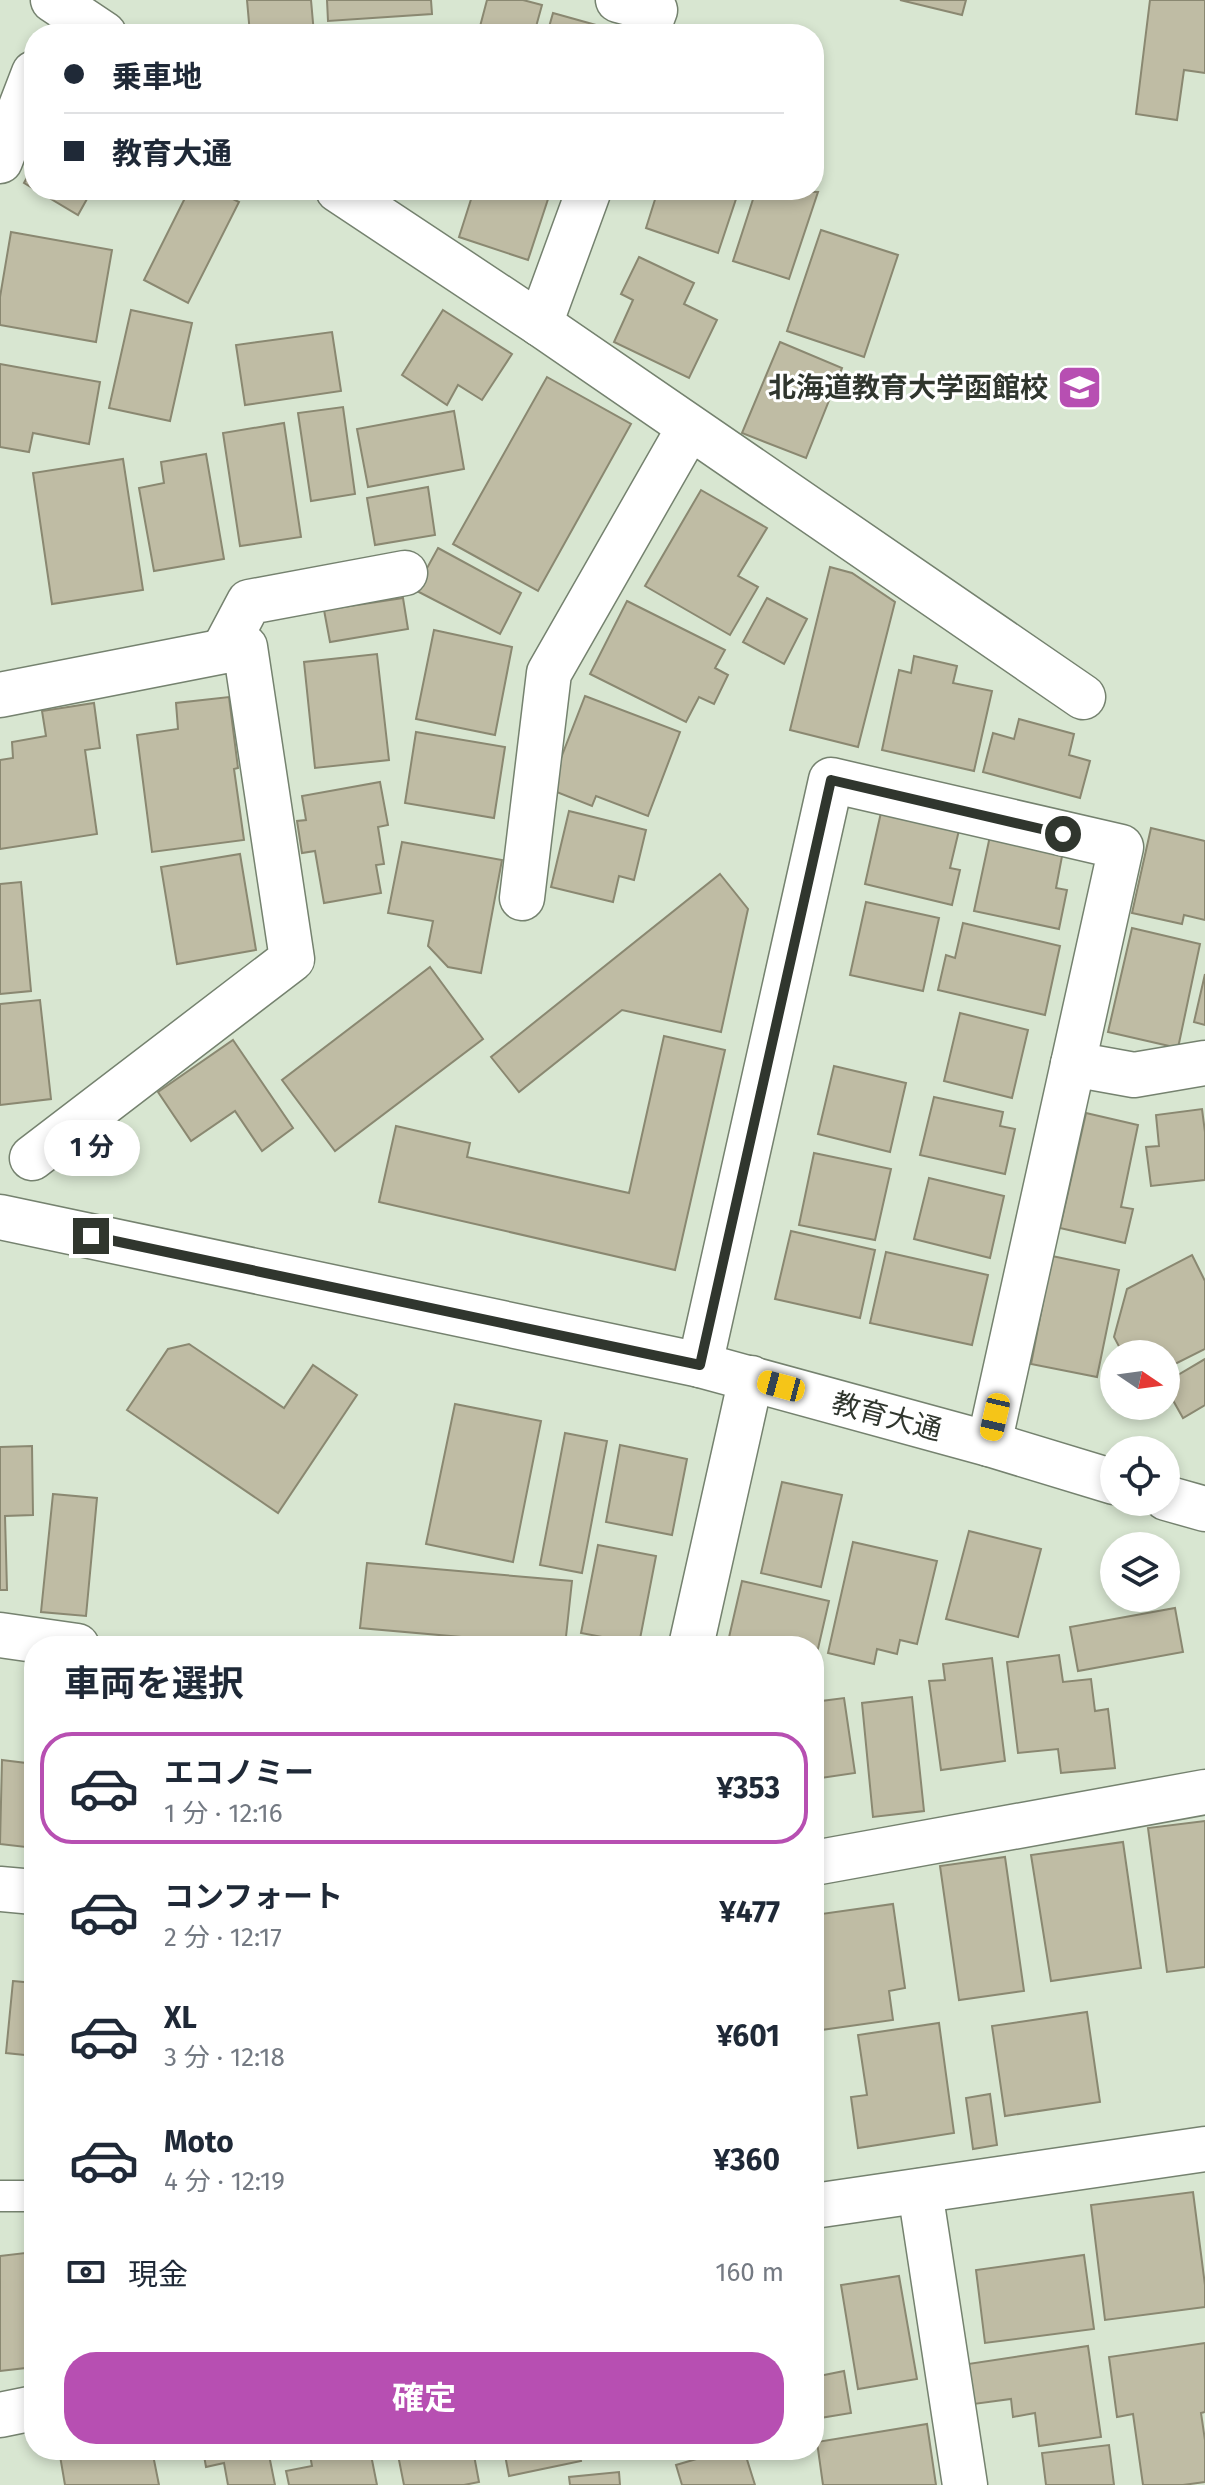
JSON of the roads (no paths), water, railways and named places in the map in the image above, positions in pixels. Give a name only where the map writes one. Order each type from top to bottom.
[{"type":"street","points":[[54,13],[80,24]]},
{"type":"street","points":[[0,161],[24,99]]},
{"type":"street","points":[[353,200],[540,324],[1083,697]]},
{"type":"street","points":[[540,324],[585,200]]},
{"type":"street","points":[[522,898],[549,673],[689,428]]},
{"type":"street","points":[[223,651],[249,602],[405,573]]},
{"type":"street","points":[[0,695],[245,647],[292,959],[32,1158]]},
{"type":"street","points":[[700,1365],[831,780],[1121,847],[989,1444]]},
{"type":"street","points":[[1073,1064],[1134,1075],[1205,1063]]},
{"type":"street","name":"教育大通","points":[[0,1217],[700,1365],[1100,1478]]},
{"type":"street","points":[[693,1636],[751,1378]]},
{"type":"street","points":[[1180,1502],[1205,1509]]},
{"type":"street","points":[[0,1635],[24,1638]]},
{"type":"street","points":[[824,1861],[1205,1792]]},
{"type":"street","points":[[0,1889],[24,1891]]},
{"type":"street","points":[[824,2205],[1205,2149]]},
{"type":"street","points":[[920,2191],[965,2485]]},
{"type":"street","points":[[0,2415],[24,2410]]},
{"type":"lane","points":[[0,2196],[24,2196]]},
{"type":"place","name":"北海道教育大学函館校","points":[[1079,387]]}]
